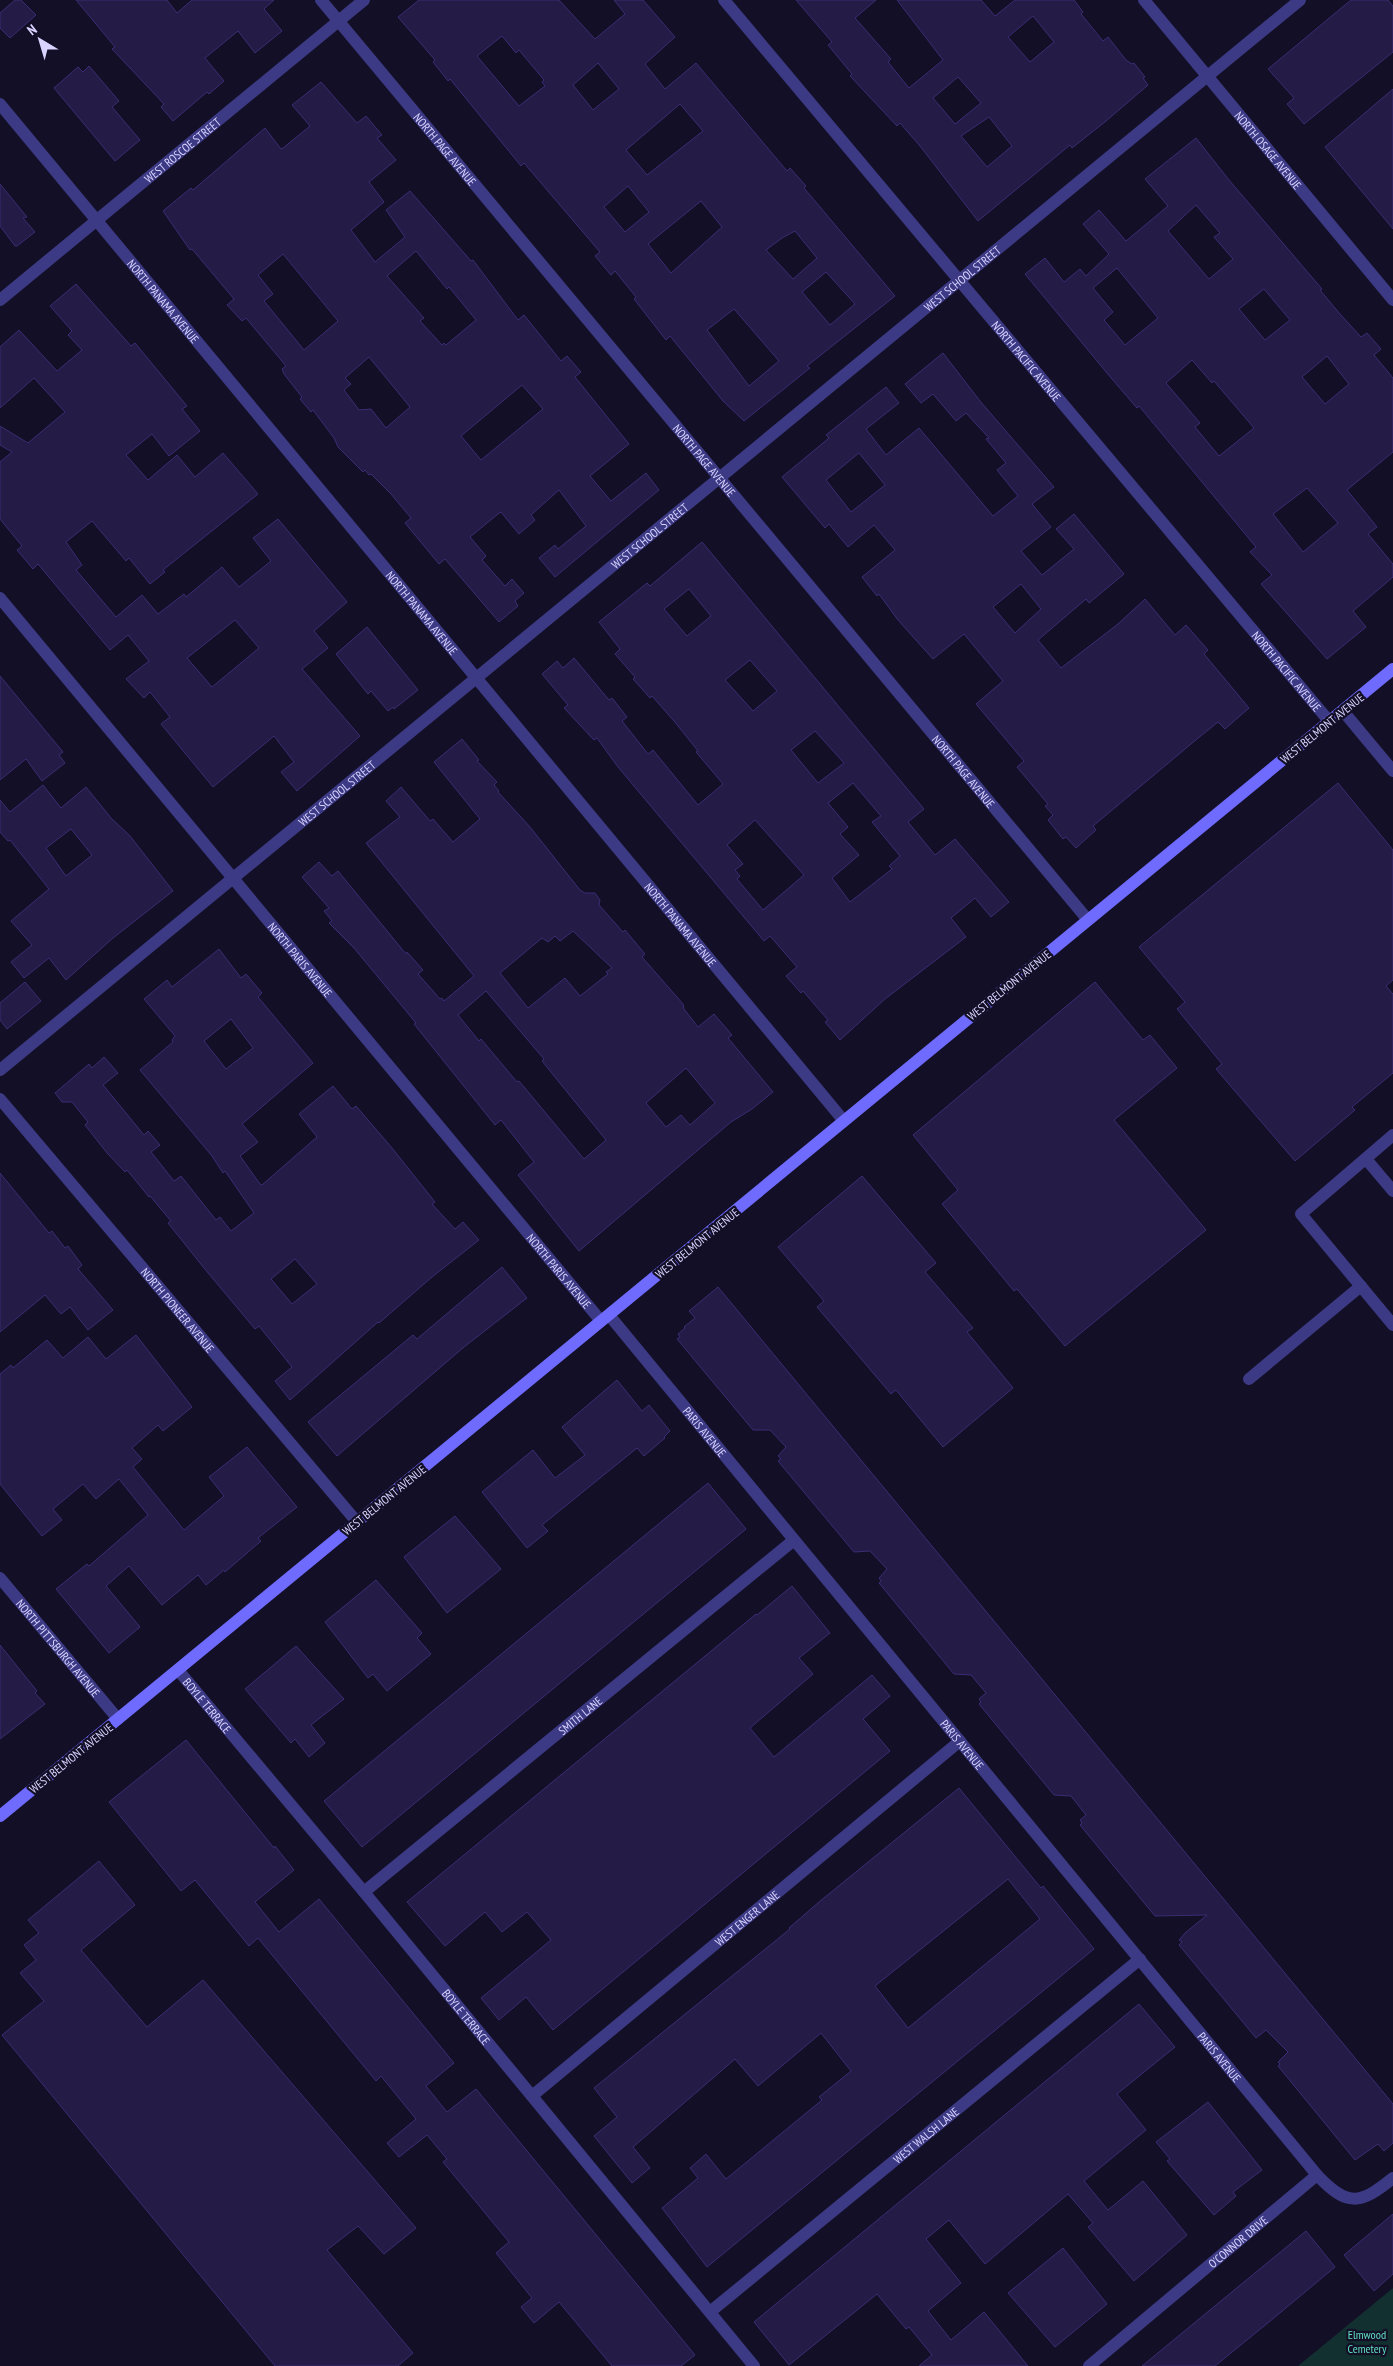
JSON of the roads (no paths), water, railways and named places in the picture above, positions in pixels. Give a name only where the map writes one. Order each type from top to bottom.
[{"type":"main road","name":"WEST BELMONT AVENUE","points":[[0,1816],[1393,669]]},
{"type":"street","name":"NORTH PAGE AVENUE","points":[[321,0],[1088,920]]},
{"type":"street","name":"WEST ROSCOE STREET","points":[[0,300],[364,0]]},
{"type":"street","name":"NORTH PACIFIC AVENUE","points":[[724,0],[1330,722]]},
{"type":"street","name":"NORTH OSAGE AVENUE","points":[[1144,0],[1393,300]]},
{"type":"street","name":"WEST SCHOOL STREET","points":[[0,1070],[1300,0]]},
{"type":"street","name":"NORTH PANAMA AVENUE","points":[[0,104],[844,1122]]},
{"type":"street","name":"NORTH PARIS AVENUE","points":[[0,598],[233,878],[605,1318]]},
{"type":"street","points":[[1343,711],[1393,772]]},
{"type":"street","name":"NORTH PIONEER AVENUE","points":[[0,1099],[357,1522]]},
{"type":"street","points":[[1393,1136],[1301,1214],[1393,1325]]},
{"type":"street","points":[[1366,1159],[1393,1191]]},
{"type":"street","points":[[1249,1379],[1361,1286]]},
{"type":"street","name":"PARIS AVENUE","points":[[605,1318],[794,1540],[1317,2175]]},
{"type":"street","name":"SMITH LANE","points":[[364,1892],[794,1540]]},
{"type":"street","name":"NORTH PITTSBURGH AVENUE","points":[[0,1578],[118,1719]]},
{"type":"street","name":"BOYLE TERRACE","points":[[178,1670],[364,1892],[754,2366]]},
{"type":"street","name":"WEST ENGER LANE","points":[[532,2096],[960,1741]]},
{"type":"street","name":"WEST WALSH LANE","points":[[710,2312],[1140,1959]]},
{"type":"street","points":[[1317,2175],[1335,2192],[1356,2199],[1374,2194],[1393,2178]]},
{"type":"street","name":"O'CONNOR DRIVE","points":[[1089,2366],[1317,2175]]},
{"type":"park label","name":"Elmwood Cemetery","points":[[1367,2341]]}]
